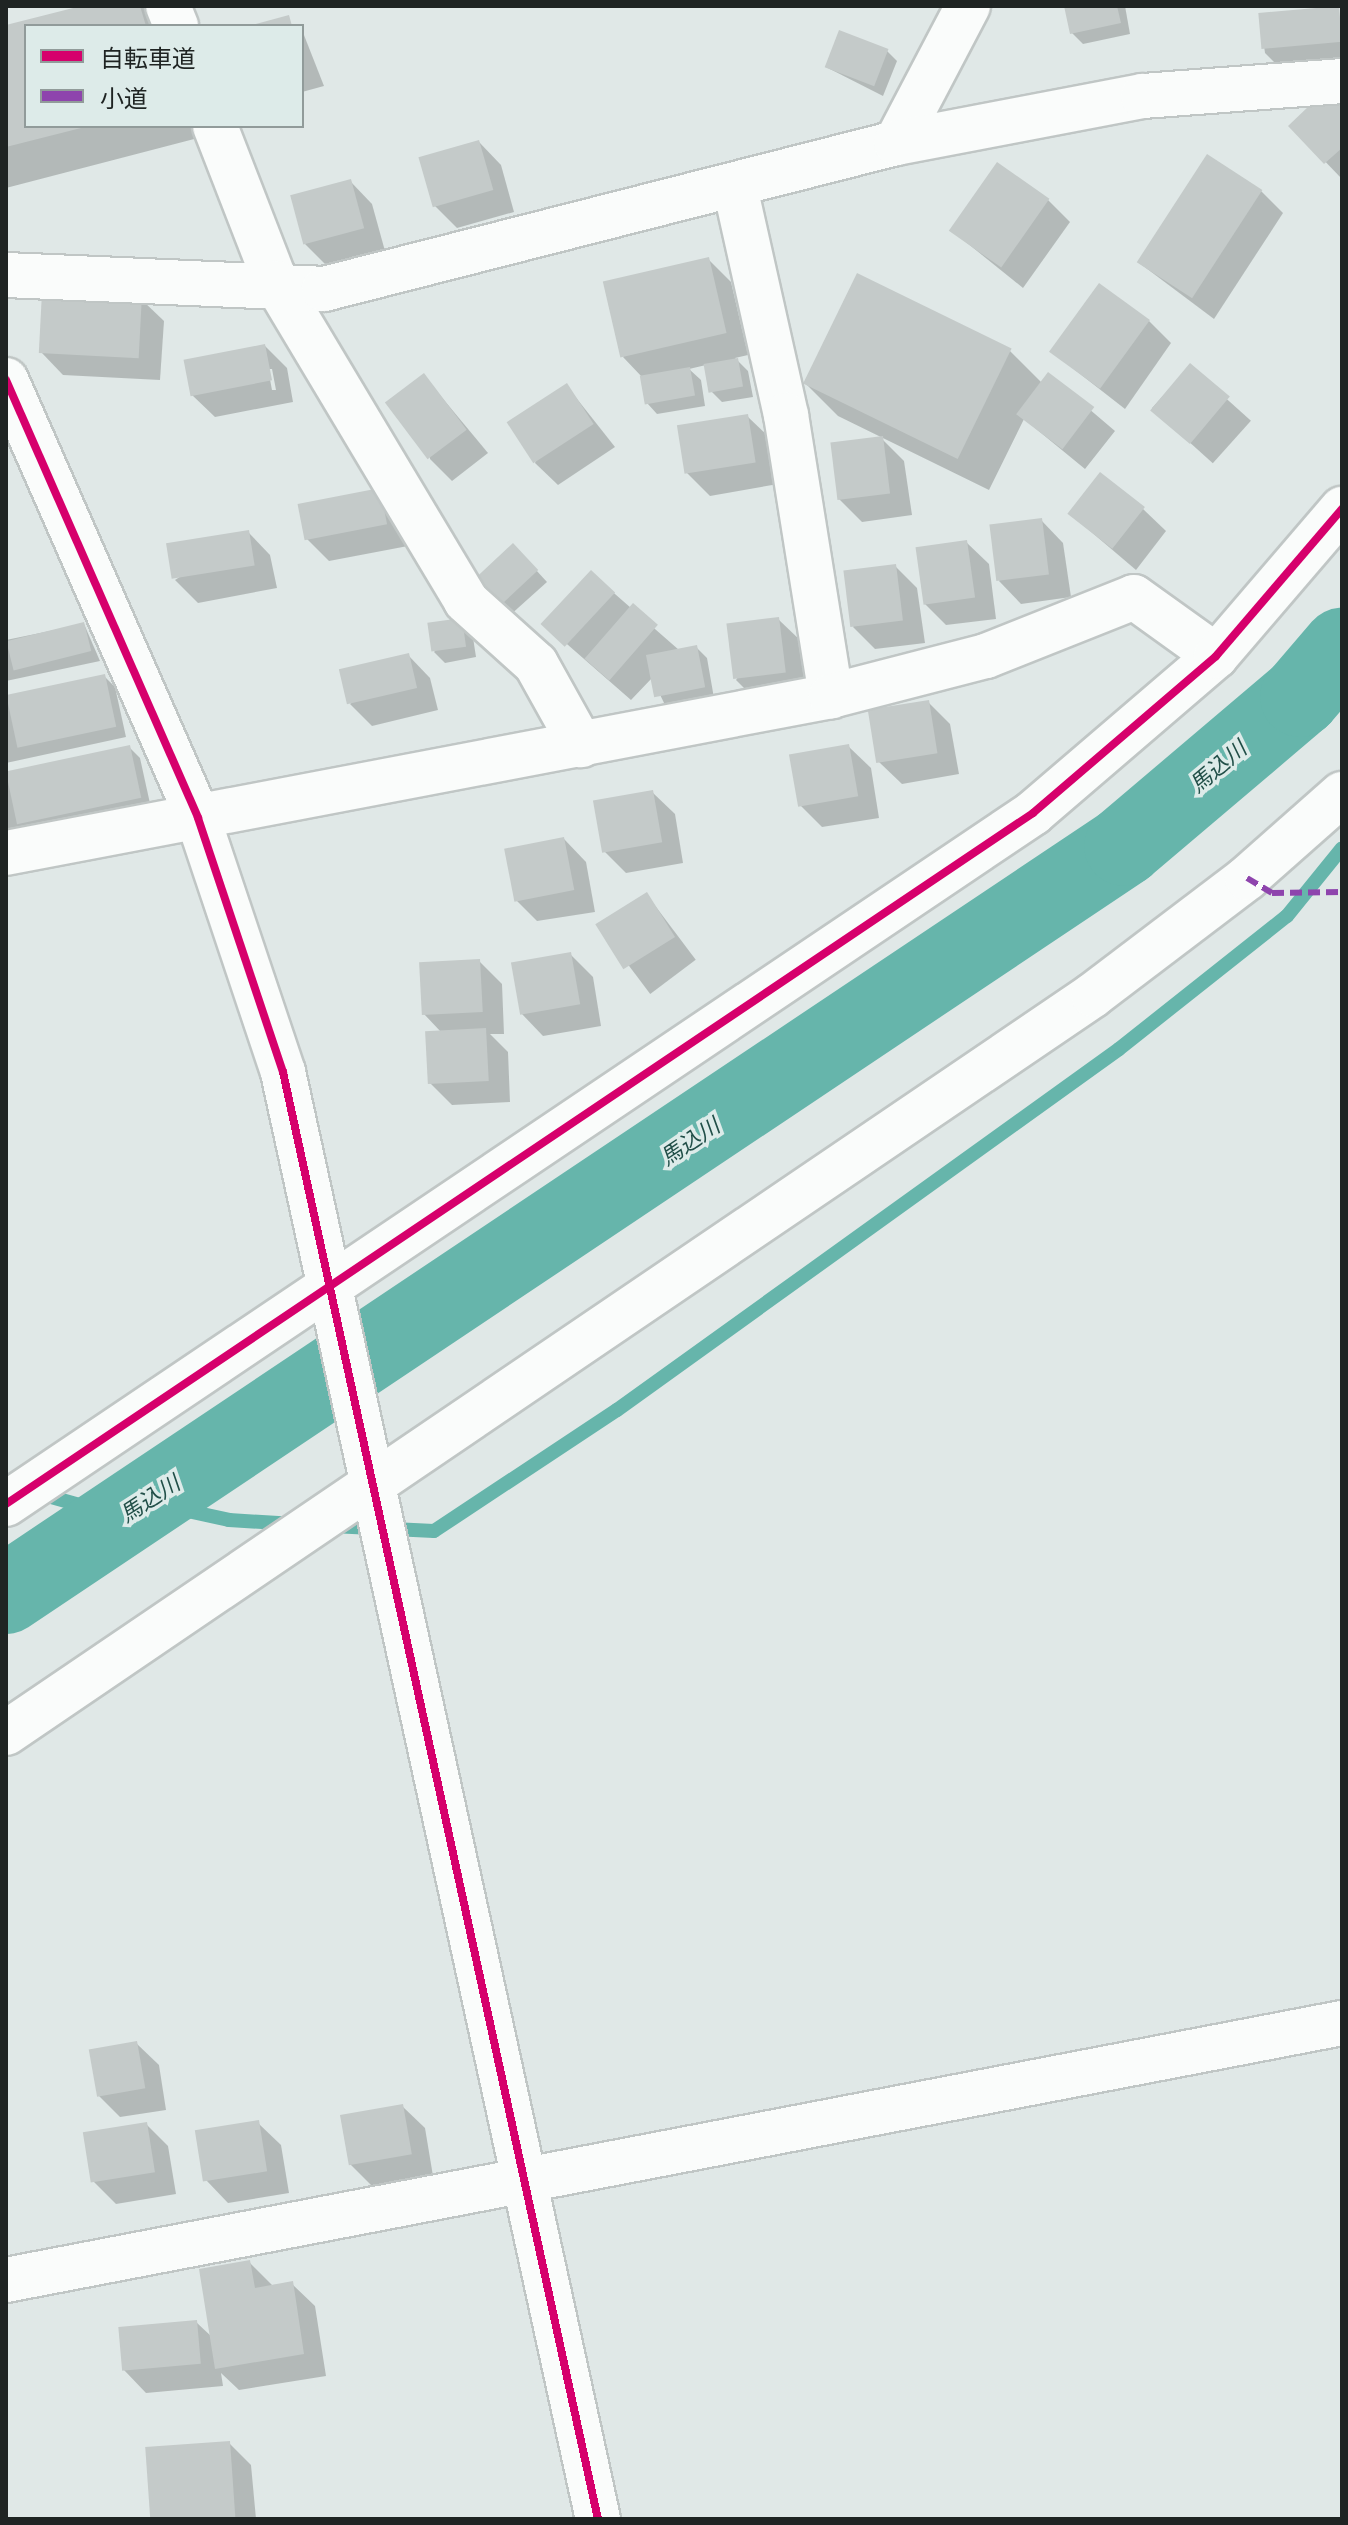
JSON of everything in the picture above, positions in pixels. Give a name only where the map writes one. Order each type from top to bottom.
[{"type":"street","points":[[896,143],[968,6]]},
{"type":"street","points":[[6,275],[276,283],[324,289],[735,187],[896,143],[1143,96],[1342,81]]},
{"type":"street","points":[[216,128],[276,283],[466,601],[536,664],[581,745]]},
{"type":"street","points":[[735,187],[786,415],[831,696]]},
{"type":"street","points":[[6,380],[198,818],[283,1072],[598,2519]]},
{"type":"street","points":[[6,1504],[332,1293],[1033,813],[1216,656],[1342,509]]},
{"type":"street","points":[[6,853],[831,696],[986,656],[1134,597],[1216,656]]},
{"type":"street","points":[[6,1733],[372,1481],[1093,995],[1342,794]]},
{"type":"street","points":[[6,2280],[1342,2023]]},
{"type":"building","points":[[81,6],[140,6],[145,24],[24,24],[24,128],[81,128],[6,147],[6,25]]},
{"type":"building","points":[[1064,6],[1117,6],[1121,23],[1070,34]]},
{"type":"building","points":[[1339,6],[1342,42],[1261,49],[1258,13]]},
{"type":"building","points":[[289,15],[291,24],[256,24]]},
{"type":"building","points":[[839,30],[888,49],[874,86],[825,67]]},
{"type":"building","points":[[1332,84],[1342,95],[1342,148],[1324,164],[1288,126]]},
{"type":"building","points":[[479,140],[493,190],[433,207],[418,157]]},
{"type":"building","points":[[1207,154],[1262,190],[1192,298],[1137,262]]},
{"type":"building","points":[[997,162],[1049,199],[1001,268],[949,231]]},
{"type":"building","points":[[351,179],[364,228],[303,245],[290,195]]},
{"type":"building","points":[[709,257],[727,333],[620,358],[603,282]]},
{"type":"building","points":[[857,273],[1012,348],[958,459],[803,384]]},
{"type":"building","points":[[1099,283],[1150,320],[1100,389],[1049,352]]},
{"type":"building","points":[[42,292],[142,297],[139,358],[39,353]]},
{"type":"building","points":[[265,344],[272,380],[191,396],[184,360]]},
{"type":"building","points":[[738,358],[743,387],[709,393],[704,364]]},
{"type":"building","points":[[1190,363],[1230,396],[1190,444],[1150,410]]},
{"type":"building","points":[[690,367],[695,396],[645,404],[640,376]]},
{"type":"building","points":[[1048,372],[1094,407],[1062,449],[1016,414]]},
{"type":"building","points":[[424,373],[467,430],[428,459],[385,402]]},
{"type":"building","points":[[567,383],[594,424],[533,463],[507,422]]},
{"type":"building","points":[[748,414],[756,462],[685,474],[677,425]]},
{"type":"building","points":[[883,436],[890,494],[837,500],[830,442]]},
{"type":"building","points":[[1100,472],[1145,507],[1112,549],[1067,514]]},
{"type":"building","points":[[380,488],[387,524],[305,540],[298,504]]},
{"type":"building","points":[[1042,518],[1049,575],[996,581],[989,524]]},
{"type":"building","points":[[249,530],[255,566],[172,579],[166,543]]},
{"type":"building","points":[[967,540],[975,597],[924,605],[916,547]]},
{"type":"building","points":[[513,543],[538,570],[497,608],[472,581]]},
{"type":"building","points":[[896,564],[903,621],[850,627],[843,570]]},
{"type":"building","points":[[591,570],[615,593],[565,647],[541,624]]},
{"type":"building","points":[[633,603],[658,625],[609,680],[584,659]]},
{"type":"building","points":[[779,617],[786,673],[733,679],[726,623]]},
{"type":"building","points":[[462,618],[466,647],[431,652],[427,623]]},
{"type":"building","points":[[84,622],[91,651],[14,670],[6,641]]},
{"type":"building","points":[[697,645],[705,687],[654,697],[646,655]]},
{"type":"building","points":[[409,653],[417,688],[347,704],[339,669]]},
{"type":"building","points":[[105,674],[116,727],[17,748],[6,695]]},
{"type":"building","points":[[929,700],[937,753],[876,763],[868,710]]},
{"type":"building","points":[[849,744],[858,796],[798,807],[789,755]]},
{"type":"building","points":[[130,745],[141,798],[17,824],[6,771]]},
{"type":"building","points":[[653,790],[662,842],[602,853],[593,801]]},
{"type":"building","points":[[564,837],[574,890],[514,902],[504,849]]},
{"type":"building","points":[[647,892],[675,937],[623,969],[595,924]]},
{"type":"building","points":[[571,952],[580,1004],[520,1015],[511,963]]},
{"type":"building","points":[[480,959],[483,1012],[422,1015],[419,962]]},
{"type":"building","points":[[486,1028],[489,1081],[428,1084],[425,1031]]},
{"type":"building","points":[[137,2041],[145,2088],[97,2097],[89,2050]]},
{"type":"building","points":[[403,2104],[412,2154],[349,2165],[340,2115]]},
{"type":"building","points":[[259,2120],[267,2171],[203,2182],[195,2130]]},
{"type":"building","points":[[147,2122],[155,2172],[91,2183],[83,2132]]},
{"type":"building","points":[[250,2260],[255,2288],[293,2281],[304,2354],[215,2369],[199,2269]]},
{"type":"building","points":[[197,2320],[201,2364],[122,2371],[118,2327]]},
{"type":"building","points":[[230,2441],[235,2519],[150,2519],[145,2447]]},
{"type":"waterway","name":"馬込川","points":[[6,1594],[1124,846],[1300,697],[1342,648]]},
{"type":"waterway","points":[[332,1526],[434,1531],[617,1410],[1119,1049],[1287,916],[1342,848]]},
{"type":"waterway","name":"馬込川","points":[[37,1493],[94,1509],[142,1501],[229,1520],[295,1524]]},
{"type":"marked path","points":[[1247,878],[1272,893],[1342,892]]},
{"type":"cycle path","points":[[6,380],[198,818],[283,1072],[598,2519]]},
{"type":"cycle path","points":[[6,1504],[1033,813],[1216,656],[1342,509]]}]
